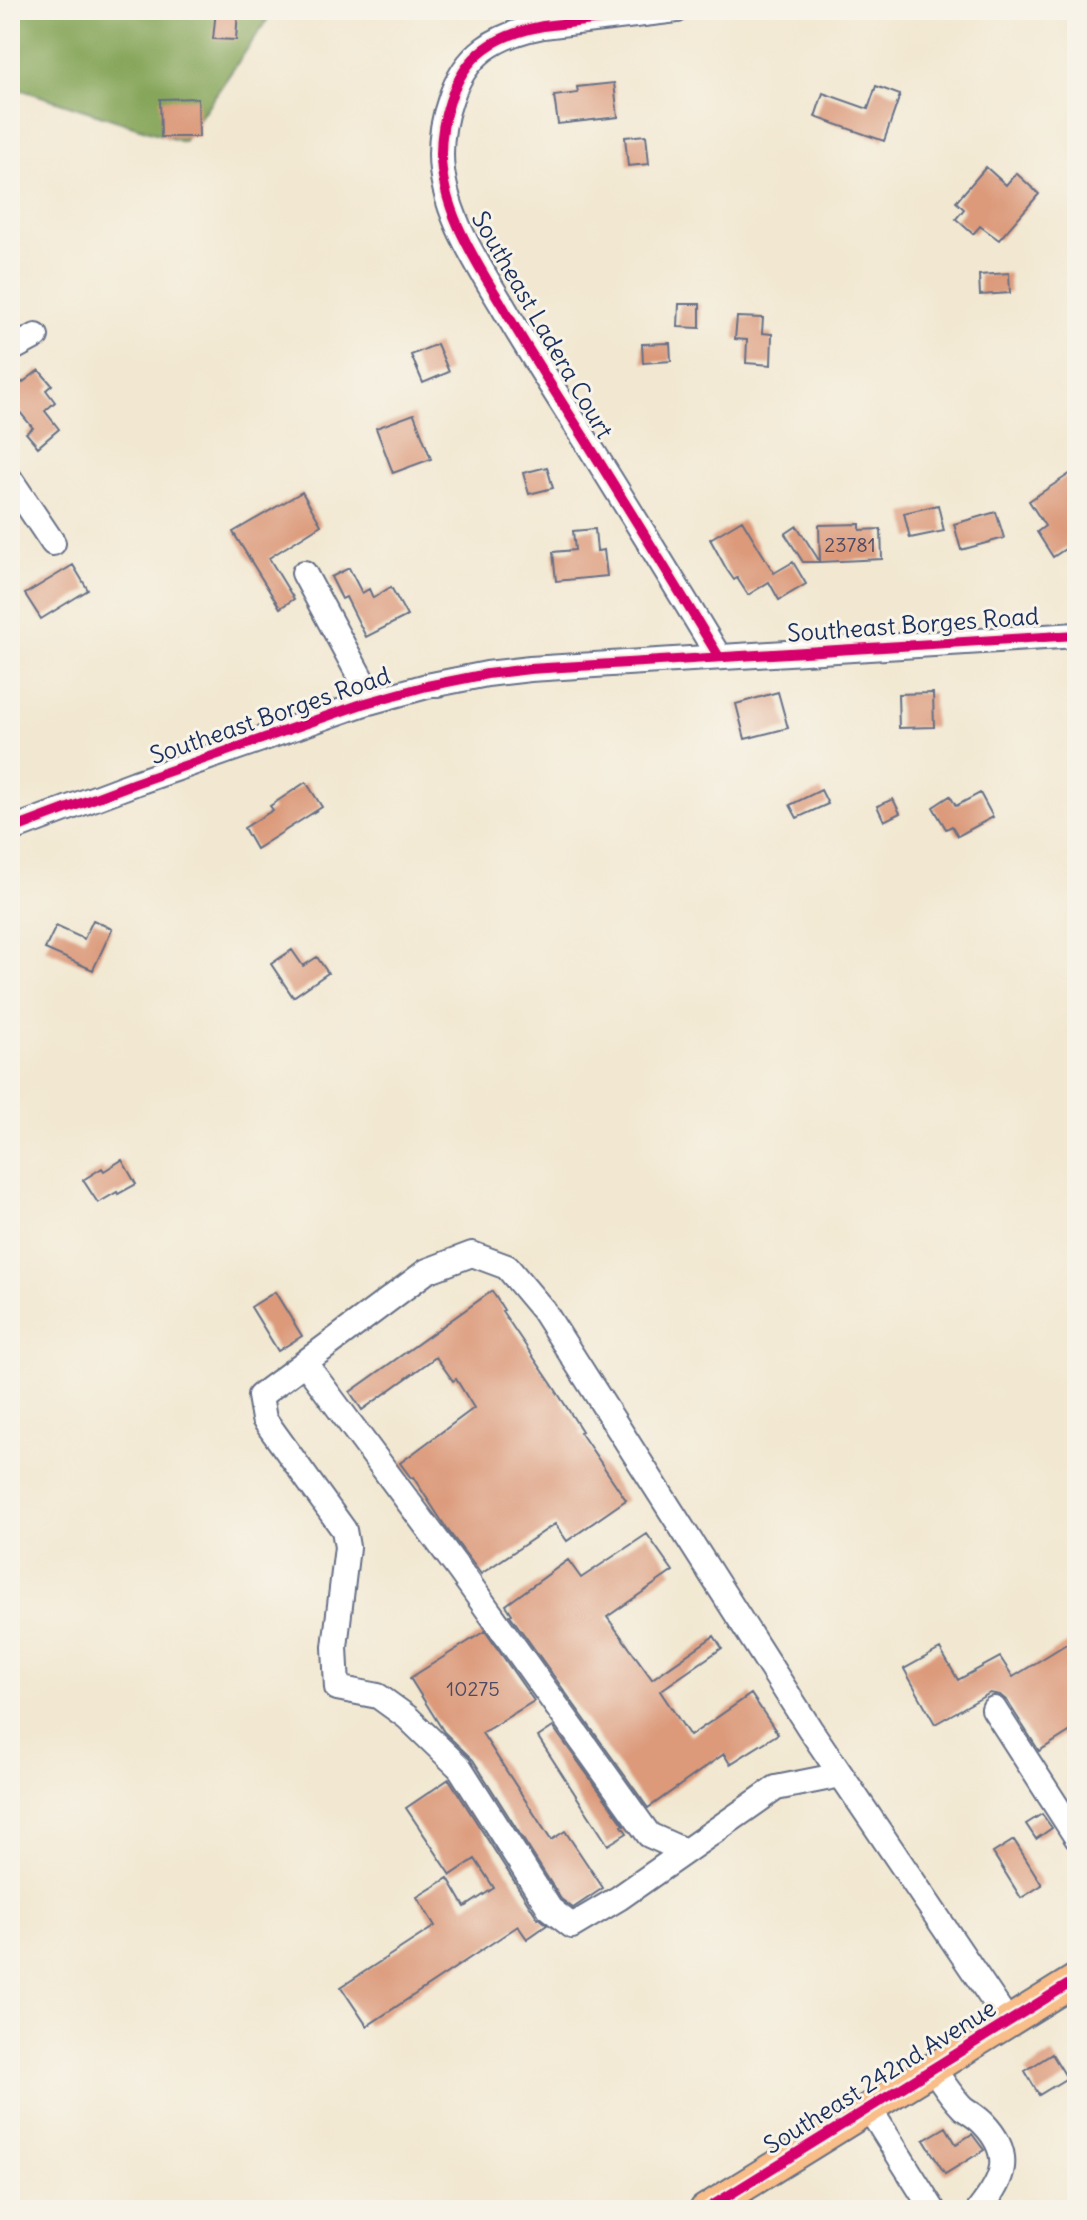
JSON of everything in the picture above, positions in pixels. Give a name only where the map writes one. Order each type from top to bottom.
[{"type":"main road","name":"Southeast 242nd Avenue","points":[[705,2210],[1077,1979]]},
{"type":"street","name":"Southeast Ladera Court","points":[[677,10],[543,26],[501,37],[466,66],[455,85],[443,122],[441,157],[450,206],[469,250],[719,657]]},
{"type":"street","points":[[10,350],[36,336]]},
{"type":"street","points":[[10,479],[53,543]]},
{"type":"street","points":[[304,573],[373,701]]},
{"type":"street","name":"Southeast Borges Road","points":[[10,830],[135,783],[373,701],[487,674],[1077,635]]},
{"type":"street","points":[[841,1775],[776,1788],[619,1898],[572,1926],[550,1909],[460,1768],[407,1717],[378,1696],[337,1688],[335,1647],[347,1547],[344,1530],[264,1419],[260,1396],[427,1271],[472,1254],[507,1267],[543,1310],[801,1716],[841,1775],[1008,2022]]},
{"type":"street","points":[[305,1363],[460,1571],[649,1835],[685,1851]]},
{"type":"street","points":[[994,1709],[1077,1838]]},
{"type":"street","points":[[933,2068],[963,2107],[982,2122],[1000,2144],[1003,2166],[995,2190],[979,2210]]},
{"type":"street","points":[[869,2108],[933,2210]]},
{"type":"green space","points":[[10,10],[274,10],[183,142],[10,86]]},
{"type":"building","points":[[216,10],[238,10],[236,40],[213,39]]},
{"type":"building","points":[[614,83],[618,117],[558,124],[554,96],[578,93],[577,87]]},
{"type":"building","points":[[876,86],[900,95],[884,141],[815,117],[823,93],[868,109]]},
{"type":"building","points":[[198,98],[199,137],[161,137],[160,99]]},
{"type":"building","points":[[646,135],[649,164],[628,166],[625,137]]},
{"type":"building","points":[[986,167],[1006,185],[1016,173],[1039,194],[999,240],[980,226],[973,234],[956,219],[964,209],[956,202]]},
{"type":"building","points":[[1009,273],[1010,293],[980,295],[979,275]]},
{"type":"building","points":[[679,304],[700,304],[700,328],[678,327]]},
{"type":"building","points":[[737,317],[763,318],[762,333],[772,334],[771,365],[746,363],[747,340],[735,339]]},
{"type":"building","points":[[670,343],[671,361],[643,363],[642,344]]},
{"type":"building","points":[[437,344],[449,372],[423,383],[411,355]]},
{"type":"building","points":[[10,369],[22,383],[39,370],[52,385],[46,390],[55,402],[45,411],[59,429],[38,447],[26,433],[33,428],[10,400]]},
{"type":"building","points":[[414,414],[431,459],[393,473],[376,428]]},
{"type":"building","points":[[547,467],[553,488],[529,494],[523,473]]},
{"type":"building","points":[[1077,469],[1077,524],[1071,528],[1077,541],[1053,557],[1037,532],[1045,526],[1029,501]]},
{"type":"building","points":[[302,492],[321,525],[269,558],[294,599],[280,608],[233,532]]},
{"type":"building","points":[[938,505],[944,531],[910,538],[904,513]]},
{"type":"building","points":[[996,512],[1004,538],[961,550],[954,524]]},
{"type":"building","points":[[742,520],[774,573],[793,562],[806,584],[779,600],[769,582],[748,595],[737,578],[734,580],[727,570],[710,539]]},
{"type":"building","points":[[860,524],[860,530],[881,529],[882,559],[820,562],[819,525]]},
{"type":"building","points":[[797,526],[820,562],[803,562],[785,534]]},
{"type":"building","points":[[595,529],[597,551],[604,550],[607,576],[556,581],[553,552],[575,550],[573,531]]},
{"type":"building","points":[[73,565],[88,590],[41,619],[25,594]]},
{"type":"building","points":[[349,568],[362,593],[369,589],[373,598],[391,587],[407,616],[366,637],[346,597],[342,599],[331,577]]},
{"type":"building","points":[[778,692],[788,728],[745,739],[736,704]]},
{"type":"building","points":[[933,693],[934,727],[899,728],[898,694]]},
{"type":"building","points":[[306,782],[322,807],[256,849],[244,828],[273,810],[270,806]]},
{"type":"building","points":[[821,790],[828,804],[797,818],[790,805]]},
{"type":"building","points":[[980,793],[993,817],[958,836],[952,826],[946,829],[933,807],[950,796],[956,806]]},
{"type":"building","points":[[893,799],[900,813],[884,821],[877,806]]},
{"type":"building","points":[[93,920],[112,929],[93,970],[45,949],[56,926],[84,939]]},
{"type":"building","points":[[292,950],[303,966],[317,957],[328,973],[293,997],[271,964]]},
{"type":"building","points":[[122,1160],[136,1184],[98,1203],[83,1180]]},
{"type":"building","points":[[492,1291],[626,1500],[567,1541],[555,1524],[481,1574],[400,1463],[474,1408],[456,1379],[453,1381],[436,1357],[362,1410],[350,1392]]},
{"type":"building","points":[[275,1292],[302,1336],[278,1351],[251,1307]]},
{"type":"building","points":[[647,1534],[673,1571],[607,1617],[652,1679],[714,1636],[722,1648],[660,1691],[690,1736],[751,1694],[778,1734],[730,1764],[724,1754],[648,1808],[510,1615],[506,1605],[568,1560],[581,1578]]},
{"type":"building","points":[[485,1631],[534,1701],[482,1733],[551,1840],[565,1831],[603,1888],[573,1908],[561,1899],[473,1760],[444,1732],[410,1678]]},
{"type":"building","points":[[1068,1643],[1077,1656],[1077,1727],[1039,1751],[1000,1695],[990,1693],[935,1724],[904,1669],[940,1649],[958,1680],[1000,1657],[1013,1677]]},
{"type":"building","points":[[553,1727],[624,1825],[627,1833],[608,1845],[538,1737]]},
{"type":"building","points":[[449,1779],[537,1917],[547,1925],[527,1939],[518,1926],[367,2026],[341,1987],[435,1926],[417,1897],[448,1878],[465,1907],[494,1888],[475,1859],[451,1875],[406,1808]]},
{"type":"building","points":[[1042,1814],[1052,1828],[1036,1839],[1026,1824]]},
{"type":"building","points":[[1014,1840],[1042,1885],[1021,1898],[993,1853]]},
{"type":"building","points":[[1052,2054],[1067,2078],[1039,2095],[1025,2071]]},
{"type":"building","points":[[946,2127],[956,2144],[972,2134],[984,2150],[945,2174],[924,2140]]},
{"type":"cycle path","points":[[677,10],[543,26],[497,41],[474,59],[456,84],[445,120],[441,154],[453,214],[471,252],[719,657]]},
{"type":"cycle path","points":[[10,830],[362,704],[487,674],[1077,635]]},
{"type":"cycle path","points":[[705,2210],[1077,1979]]}]
